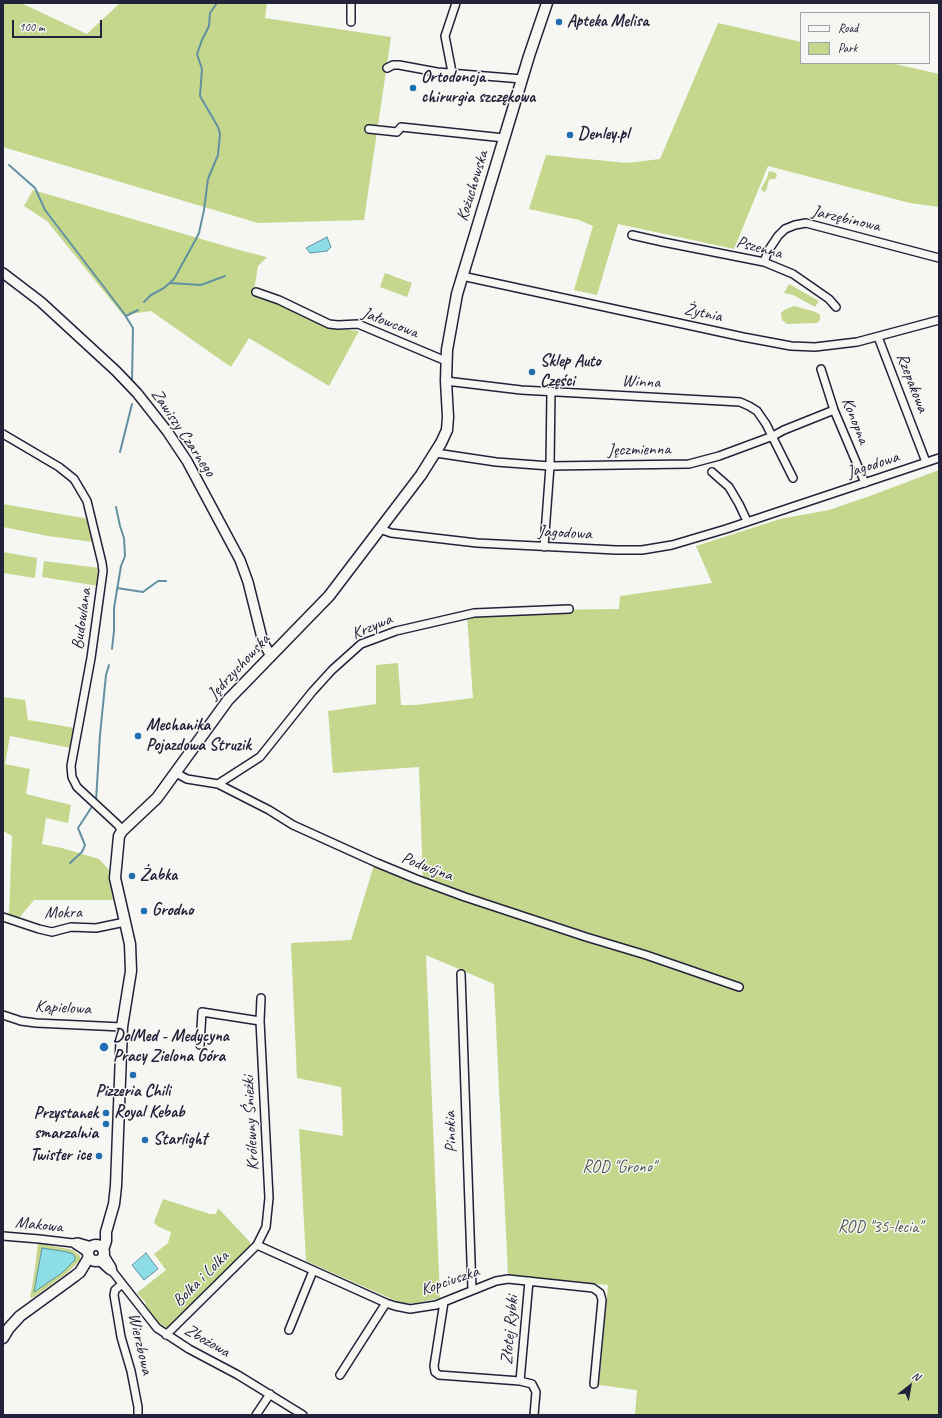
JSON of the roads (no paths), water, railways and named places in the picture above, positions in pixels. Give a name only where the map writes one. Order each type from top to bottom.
[{"type":"main road","name":"Kożuchowska","points":[[446,381],[446,361],[450,332],[462,276],[522,79],[547,3]]},
{"type":"main road","name":"Jędrzychowska","points":[[122,831],[157,798],[228,700],[321,605],[436,453],[445,436],[448,423],[446,381]]},
{"type":"main road","points":[[3,1338],[9,1328],[20,1316],[80,1272],[86,1270],[96,1254],[106,1232],[114,1204],[122,1027],[131,971],[131,953],[115,878],[118,842],[122,831]]},
{"type":"street","points":[[351,3],[351,22]]},
{"type":"street","points":[[452,72],[445,36],[456,3]]},
{"type":"street","points":[[386,68],[393,65],[437,72],[452,72],[522,79]]},
{"type":"street","points":[[369,129],[396,132],[401,127],[504,138]]},
{"type":"street","name":"Jarzębinowa","points":[[764,262],[768,251],[778,236],[785,229],[795,225],[806,224],[939,258]]},
{"type":"street","name":"Pszenna","points":[[632,235],[764,262],[793,274],[829,299],[836,307]]},
{"type":"street","name":"Zawiszy Czarnego","points":[[3,273],[41,302],[116,371],[137,393],[167,431],[190,468],[240,560],[248,582],[263,642],[271,656]]},
{"type":"street","name":"Żytnia","points":[[462,276],[736,336],[791,346],[827,346],[878,337],[939,321]]},
{"type":"street","name":"Jałowcowa","points":[[256,292],[279,300],[329,324],[358,324],[446,361]]},
{"type":"street","name":"Rzepakowa","points":[[878,337],[926,462]]},
{"type":"street","name":"Konopna","points":[[821,369],[834,410],[865,483]]},
{"type":"street","name":"Winna","points":[[446,381],[500,388],[740,402],[756,411],[766,424],[793,478]]},
{"type":"street","points":[[544,547],[550,466],[551,391]]},
{"type":"street","name":"Jęczmienna","points":[[436,453],[496,462],[550,466],[689,464],[719,456],[773,436],[784,430],[834,410]]},
{"type":"street","name":"Budowlana","points":[[3,434],[59,467],[74,479],[88,507],[102,563],[102,582],[91,658],[71,766],[75,784],[118,825],[122,831]]},
{"type":"street","name":"Jagodowa","points":[[380,529],[391,534],[477,544],[627,551],[642,550],[672,545],[939,458]]},
{"type":"street","points":[[712,472],[729,488],[747,521]]},
{"type":"street","name":"Krzywa","points":[[218,784],[260,757],[316,687],[332,670],[361,644],[396,631],[474,612],[569,609]]},
{"type":"street","name":"Podwójna","points":[[176,773],[187,779],[218,784],[269,810],[293,826],[409,876],[472,899],[739,987]]},
{"type":"street","name":"Mokra","points":[[3,917],[52,932],[71,927],[96,928],[125,922]]},
{"type":"street","name":"Pinokia","points":[[461,974],[472,1290]]},
{"type":"street","name":"Królewny Śnieżki","points":[[257,1245],[266,1227],[269,1198],[260,1022],[261,998]]},
{"type":"street","points":[[200,1045],[202,1012],[260,1022]]},
{"type":"street","name":"Kąpielowa","points":[[3,1015],[36,1023],[122,1027]]},
{"type":"street","name":"Makowa","points":[[3,1236],[39,1238],[73,1243],[78,1242],[96,1254]]},
{"type":"street","name":"Kopciuszka","points":[[257,1245],[386,1302],[410,1309],[426,1307],[444,1302],[496,1281],[508,1279],[593,1288],[600,1293],[602,1300],[594,1384]]},
{"type":"street","name":"Bolka i Lolka","points":[[166,1334],[257,1245]]},
{"type":"street","name":"Zbożowa","points":[[96,1254],[112,1267],[113,1272],[157,1328],[189,1349],[238,1375],[303,1415]]},
{"type":"street","points":[[289,1330],[313,1271]]},
{"type":"street","name":"Złotej Rybki","points":[[520,1381],[529,1281]]},
{"type":"street","name":"Wierzbowa","points":[[122,1284],[115,1290],[114,1295],[121,1337],[131,1371],[138,1407],[138,1415]]},
{"type":"street","points":[[340,1375],[386,1302]]},
{"type":"street","points":[[444,1302],[434,1366],[435,1372],[439,1374],[528,1382],[535,1387],[536,1392],[534,1415]]},
{"type":"street","points":[[256,1415],[270,1394]]},
{"type":"water","points":[[327,237],[331,247],[327,251],[310,253],[306,248]]},
{"type":"water","points":[[42,1248],[73,1254],[75,1260],[62,1273],[34,1292]]},
{"type":"water","points":[[146,1253],[158,1269],[144,1280],[132,1265]]},
{"type":"waterway","points":[[144,302],[151,295],[164,288],[174,279],[199,233],[208,179],[218,155],[220,134],[218,127],[200,96],[202,69],[197,54],[209,26],[210,13],[217,3]]},
{"type":"waterway","points":[[9,165],[35,188],[45,210],[123,312],[133,328],[132,381]]},
{"type":"waterway","points":[[170,283],[201,285],[225,276]]},
{"type":"waterway","points":[[126,316],[138,310]]},
{"type":"waterway","points":[[120,452],[132,404]]},
{"type":"waterway","points":[[112,649],[114,608],[121,566],[125,556],[124,538],[116,507]]},
{"type":"waterway","points":[[117,588],[143,592],[158,581],[166,581]]},
{"type":"waterway","points":[[96,801],[100,735],[106,675],[109,665]]},
{"type":"waterway","points":[[70,863],[82,852],[85,845],[78,828],[93,805]]},
{"type":"place","name":"Apteka Melisa","points":[[559,22]]},
{"type":"place","name":"Ortodoncja chirurgia szczękowa","points":[[413,88]]},
{"type":"place","name":"Denley.pl","points":[[570,135]]},
{"type":"place","name":"Sklep Auto Części","points":[[532,372]]},
{"type":"place","name":"Mechanika Pojazdowa Struzik","points":[[138,736]]},
{"type":"place","name":"Żabka","points":[[132,876]]},
{"type":"place","name":"Grodno","points":[[144,911]]},
{"type":"place","name":"DolMed - Medycyna Pracy Zielona Góra","points":[[104,1047]]},
{"type":"place","name":"Pizzeria Chili","points":[[133,1075]]},
{"type":"place","name":"Royal Kebab","points":[[106,1113]]},
{"type":"place","name":"Przystanek smarzalnia","points":[[106,1124]]},
{"type":"place","name":"Starlight","points":[[145,1140]]},
{"type":"place","name":"Twister ice","points":[[99,1156]]},
{"type":"park label","name":"ROD \"Grono\"","points":[[619,1168]]},
{"type":"park label","name":"ROD \"35-lecia\"","points":[[880,1228]]}]
